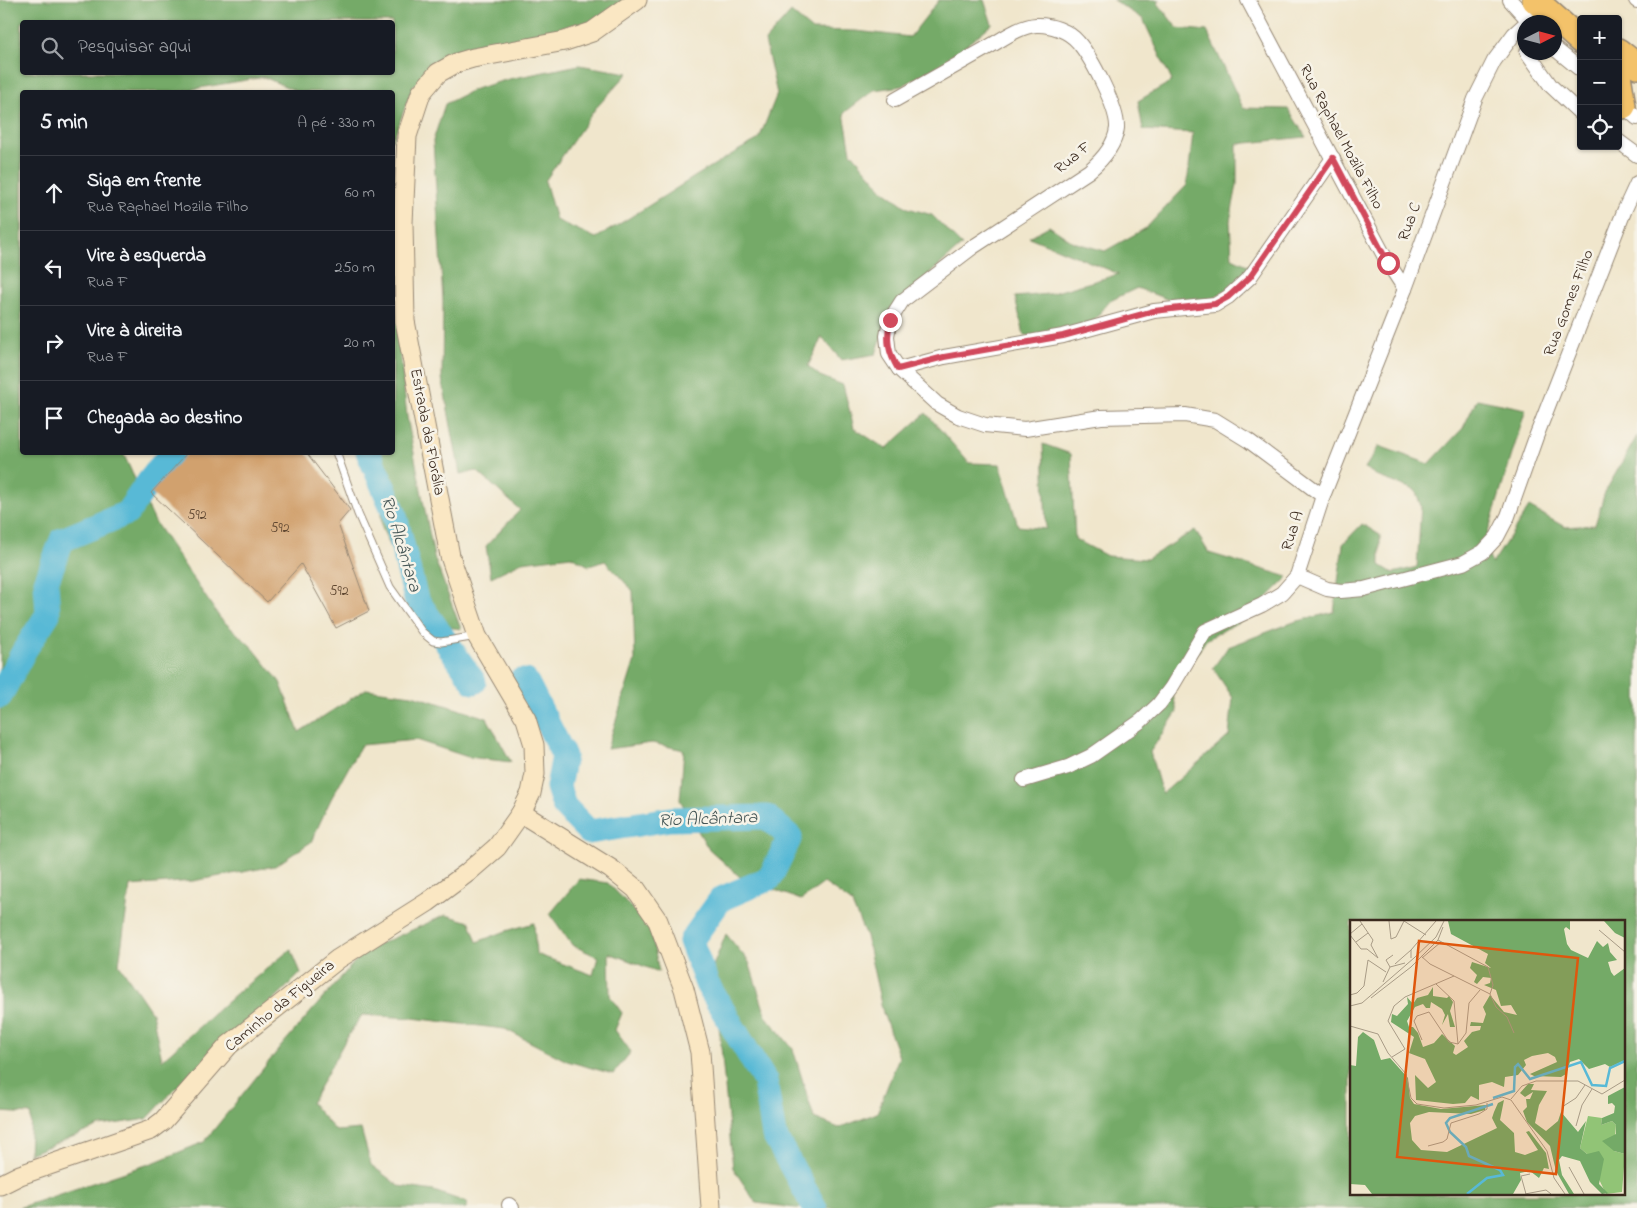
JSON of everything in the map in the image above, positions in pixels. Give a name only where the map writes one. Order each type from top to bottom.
[{"type":"highway","points":[[1556,0],[1577,20]]},
{"type":"highway","points":[[1562,34],[1577,40]]},
{"type":"highway","points":[[1622,54],[1637,66]]},
{"type":"highway","points":[[1622,85],[1629,103]]},
{"type":"street","name":"Estrada da Florália","points":[[521,813],[531,793],[535,774],[534,745],[519,705],[477,636],[450,556],[406,321],[403,222],[409,128],[421,93],[438,74],[456,63],[473,58],[536,47],[592,32],[637,0]]},
{"type":"street","name":"Rua Raphael Mozila Filho","points":[[1248,0],[1388,263],[1405,289]]},
{"type":"street","points":[[1510,0],[1522,15]]},
{"type":"street","name":"Rua F","points":[[895,100],[1028,26],[1038,25],[1056,28],[1078,41],[1111,99],[1117,128],[1108,151],[1089,172],[973,247],[902,301],[890,320],[887,336],[889,354],[898,369],[937,404],[958,416],[985,425],[1025,429],[1101,417],[1176,415],[1215,420],[1249,441],[1322,496]]},
{"type":"street","name":"Rua C","points":[[1322,496],[1405,289],[1475,99],[1494,60],[1517,33]]},
{"type":"street","points":[[1562,55],[1577,67]]},
{"type":"street","points":[[1533,60],[1551,86],[1577,110]]},
{"type":"street","points":[[1622,144],[1637,155]]},
{"type":"street","points":[[898,369],[944,357],[1063,336],[1154,311],[1215,304],[1228,297],[1250,277],[1333,158]]},
{"type":"street","name":"Rua Gomes Filho","points":[[1297,576],[1327,589],[1342,591],[1364,590],[1463,563],[1483,552],[1497,537],[1508,516],[1536,437],[1625,208],[1637,183]]},
{"type":"street","name":"Rua A","points":[[1297,576],[1322,496]]},
{"type":"street","points":[[1024,780],[1068,767],[1091,756],[1141,721],[1159,704],[1171,688],[1205,631],[1262,606],[1282,593],[1297,576]]},
{"type":"street","points":[[521,813],[617,874],[636,889],[658,921],[684,988],[700,1052],[711,1208]]},
{"type":"street","name":"Caminho da Figueira","points":[[0,1186],[20,1175],[151,1130],[163,1121],[229,1045],[338,959],[428,902],[467,873],[497,847],[521,813]]},
{"type":"lane","points":[[337,455],[358,514],[390,586],[422,632],[433,641],[441,642],[477,636]]},
{"type":"green space","points":[[0,0],[634,0],[605,25],[455,51],[413,86],[395,135],[395,90],[293,90],[264,77],[188,90],[20,90],[20,455],[124,455],[155,522],[220,618],[253,648],[280,682],[299,732],[366,689],[412,695],[487,718],[511,762],[468,757],[416,740],[361,745],[331,799],[311,842],[275,866],[193,881],[130,886],[119,964],[152,1013],[162,1060],[238,992],[291,949],[301,973],[259,1014],[187,1076],[147,1119],[100,1126],[29,1154],[31,1114],[0,1112]]},
{"type":"green space","points":[[939,0],[984,0],[992,24],[947,61],[902,86],[874,90],[844,113],[851,152],[884,191],[908,208],[932,215],[962,245],[891,308],[876,354],[841,360],[822,337],[808,366],[820,376],[843,385],[854,428],[886,449],[926,413],[969,463],[1000,464],[1018,526],[1046,529],[1043,444],[1071,454],[1075,539],[1107,556],[1147,559],[1195,530],[1209,553],[1288,577],[1249,616],[1206,640],[1172,691],[1177,712],[1150,752],[1162,794],[1229,736],[1233,698],[1213,668],[1228,647],[1294,622],[1334,612],[1343,544],[1362,524],[1380,535],[1380,565],[1393,573],[1417,567],[1421,506],[1415,490],[1379,477],[1365,468],[1379,446],[1429,464],[1463,428],[1477,399],[1526,409],[1484,545],[1492,564],[1529,507],[1565,527],[1595,525],[1605,492],[1637,436],[1637,1208],[796,1208],[756,1203],[733,1168],[713,966],[726,934],[749,962],[766,1016],[793,1049],[814,1118],[839,1128],[877,1113],[899,1057],[883,1013],[866,936],[851,902],[824,883],[801,900],[740,877],[708,848],[680,800],[684,750],[652,743],[607,749],[635,660],[633,591],[605,561],[589,566],[571,556],[522,562],[491,577],[486,546],[520,510],[477,471],[460,474],[442,378],[443,301],[433,141],[445,104],[475,89],[509,79],[579,65],[628,73],[595,109],[545,181],[556,220],[596,238],[759,139],[777,94],[765,41],[791,12],[812,30],[856,31],[910,37]]},
{"type":"green space","points":[[1113,0],[1160,0],[1157,2],[1177,28],[1207,31],[1243,108],[1288,109],[1306,137],[1237,144],[1237,185],[1230,221],[1232,258],[1254,268],[1207,304],[1180,304],[1137,288],[1110,301],[1091,324],[1047,337],[1024,335],[1015,297],[1049,294],[1119,274],[1029,237],[1049,226],[1073,242],[1105,251],[1146,228],[1187,185],[1193,133],[1143,130],[1138,101],[1172,81],[1143,19]]},
{"type":"green space","points":[[395,303],[407,417],[434,557],[461,629],[426,624],[382,528],[376,455],[395,455]]},
{"type":"green space","points":[[579,879],[608,883],[650,927],[659,972],[609,953],[610,996],[622,1013],[615,1030],[631,1052],[613,1074],[567,1061],[505,1029],[412,1018],[362,1015],[347,1037],[311,1103],[336,1131],[361,1129],[371,1165],[399,1186],[434,1191],[468,1203],[466,1208],[18,1208],[155,1162],[204,1142],[283,1044],[364,951],[446,915],[470,922],[477,942],[534,923],[536,954],[593,975],[598,957],[572,945],[550,914]]},
{"type":"building","points":[[185,455],[308,455],[350,510],[338,524],[369,611],[336,628],[301,564],[267,602],[151,493]]},
{"type":"waterway","name":"Rio Alcântara","points":[[0,696],[24,651],[48,614],[46,582],[62,540],[127,513],[170,455]]},
{"type":"waterway","name":"Rio Alcântara","points":[[369,455],[394,512],[416,599],[474,682]]},
{"type":"waterway","name":"Rio Alcântara","points":[[520,681],[526,681],[564,756],[558,787],[564,806],[589,832],[670,819],[767,817],[790,837],[770,878],[721,899],[691,941],[707,984],[765,1081],[774,1135],[815,1208]]},
{"type":"route","points":[[890,320],[887,336],[889,354],[898,369],[944,357],[1063,336],[1125,317],[1154,311],[1186,309],[1215,304],[1228,297],[1250,277],[1289,224],[1333,158],[1388,263]]}]
